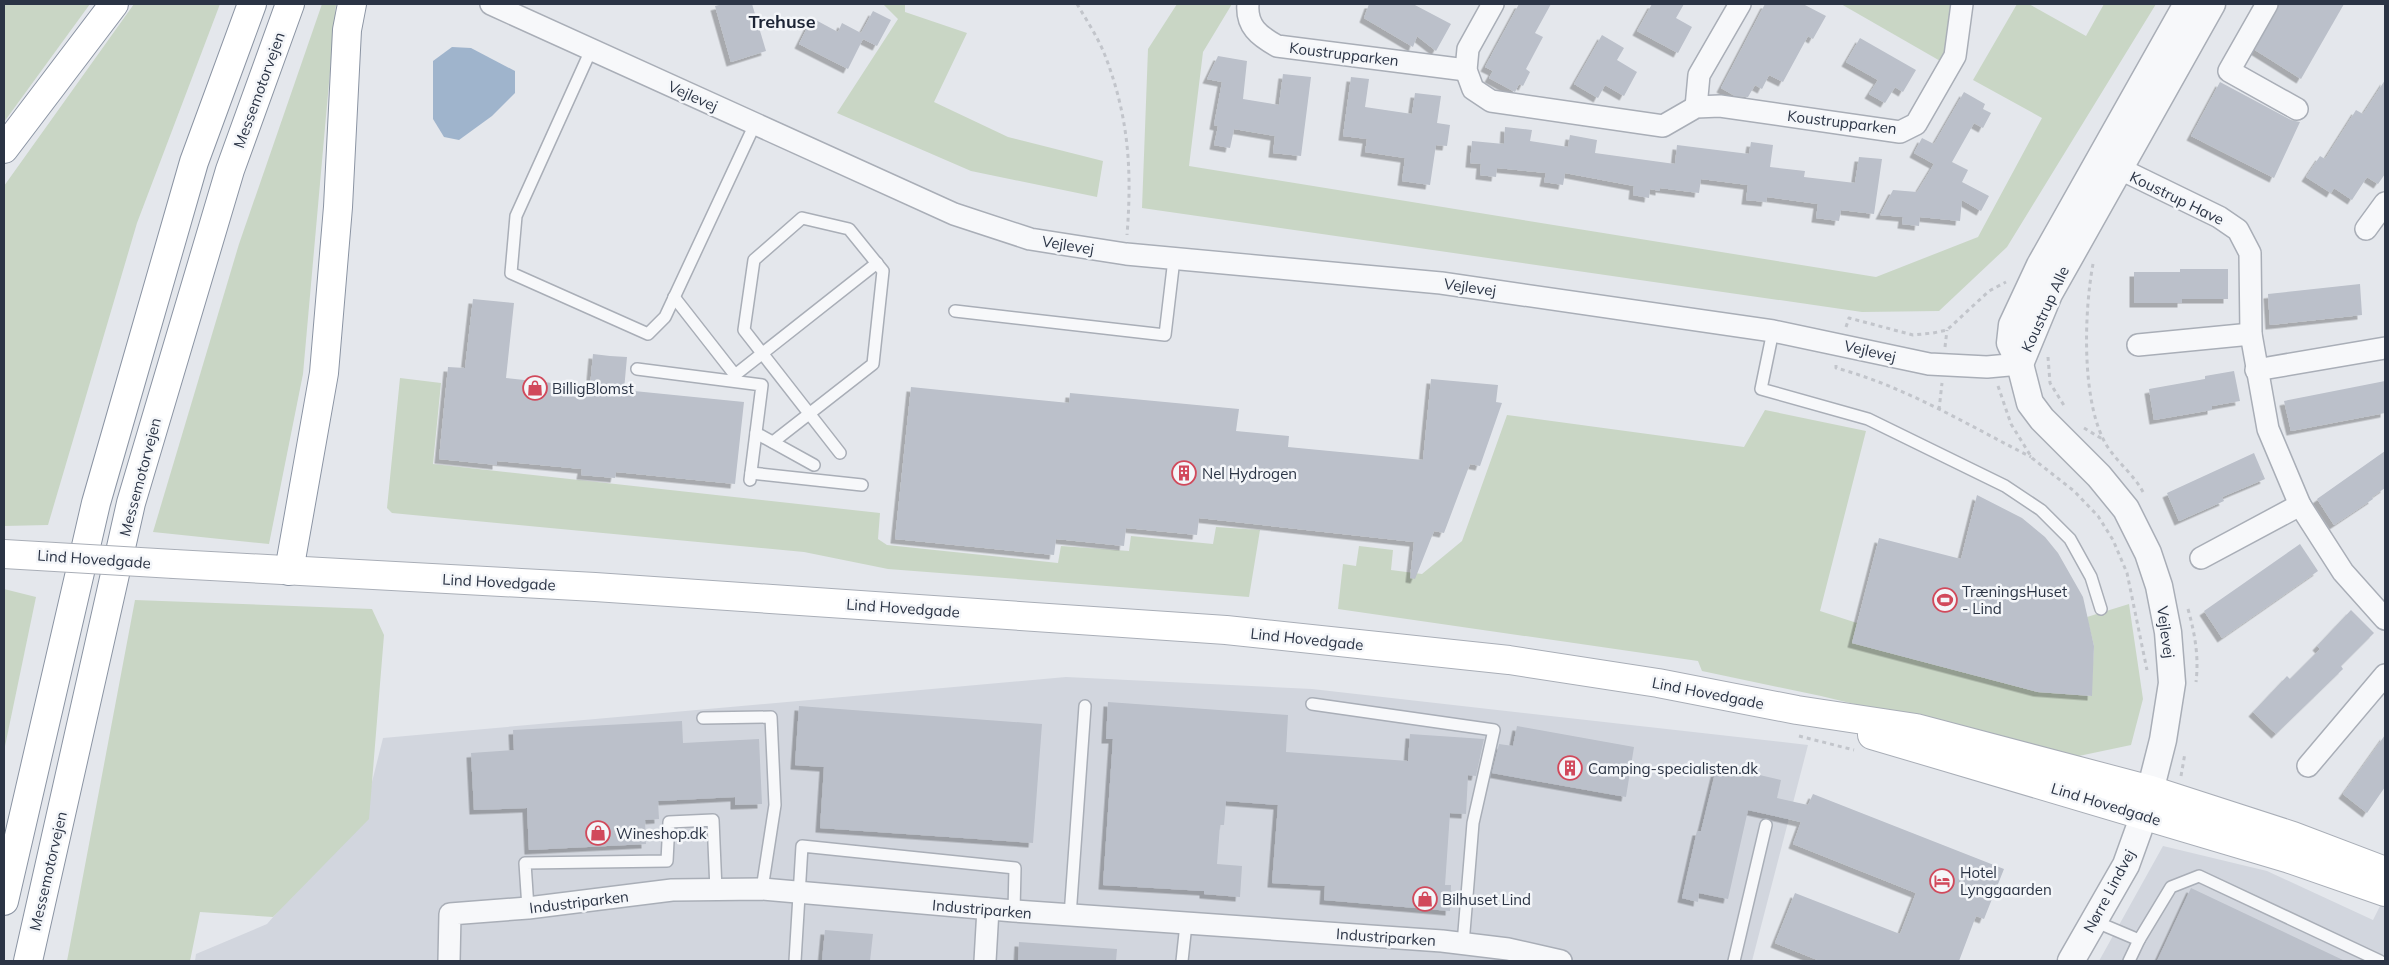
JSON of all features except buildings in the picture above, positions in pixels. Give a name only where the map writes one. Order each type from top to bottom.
[{"type":"main road","points":[[4,149],[114,4]]},
{"type":"main road","points":[[4,901],[96,503],[194,162],[252,4]]},
{"type":"main road","name":"Messemotorvejen","points":[[28,961],[131,502],[230,170],[290,4]]},
{"type":"main road","points":[[289,571],[324,373],[338,207],[347,30],[352,4]]},
{"type":"main road","name":"Lind Hovedgade","points":[[4,554],[595,587],[1226,630],[1510,660],[1658,683],[1794,722],[1916,728],[2147,803],[2286,858],[2385,892]]},
{"type":"main road","name":"Lind Hovedgade","points":[[2147,803],[2177,799],[2293,836],[2385,871]]},
{"type":"street","name":"Vejlevej","points":[[492,4],[954,214],[1030,240],[1126,254],[1441,283],[1773,331],[1929,364],[2007,365],[2042,419],[2099,476],[2126,509],[2148,553],[2159,586],[2168,632],[2172,683],[2163,740],[2147,803]]},
{"type":"street","name":"Koustrupparken","points":[[1248,4],[1250,24],[1260,37],[1277,46],[1466,70]]},
{"type":"street","points":[[1493,4],[1468,49],[1466,70],[1473,88],[1491,101],[1663,126],[1696,106],[1700,75],[1740,4]]},
{"type":"street","name":"Koustrupparken","points":[[1696,106],[1720,106],[1900,132],[1916,124],[1955,56],[1962,4]]},
{"type":"street","name":"Koustrup Alle","points":[[2007,365],[2049,294],[2108,164],[2187,4]]},
{"type":"street","name":"Koustrup Alle","points":[[2007,365],[2012,325],[2027,292],[2212,4]]},
{"type":"street","points":[[2266,4],[2229,71],[2296,109]]},
{"type":"street","name":"Koustrup Have","points":[[2108,164],[2219,216],[2238,230],[2250,253],[2251,334],[2268,429],[2300,505],[2343,572],[2385,619]]},
{"type":"street","points":[[2366,229],[2385,203]]},
{"type":"street","points":[[2138,346],[2251,334]]},
{"type":"street","points":[[2256,370],[2385,348]]},
{"type":"street","points":[[2201,558],[2300,505]]},
{"type":"street","points":[[2308,766],[2385,675]]},
{"type":"street","name":"Nørre Lindvej","points":[[2071,961],[2126,865],[2147,803]]},
{"type":"street","name":"Industriparken","points":[[449,961],[450,914],[528,908],[672,890],[798,892],[1070,916],[1462,944],[1507,955],[1561,961]]},
{"type":"street","points":[[985,961],[988,909]]},
{"type":"lane","points":[[591,50],[516,216],[511,272],[648,334],[665,317],[756,124]]},
{"type":"lane","points":[[772,442],[809,414],[874,364],[883,271],[849,229],[802,218],[754,260],[744,330],[762,354],[809,414],[840,453]]},
{"type":"lane","points":[[955,311],[1164,335],[1174,259]]},
{"type":"lane","points":[[735,378],[762,354],[877,263]]},
{"type":"lane","points":[[674,297],[735,378]]},
{"type":"lane","points":[[1773,331],[1761,389],[1868,419],[2012,491],[2041,510],[2070,539],[2092,577],[2101,609]]},
{"type":"lane","points":[[637,369],[735,378],[762,385],[751,476],[862,486]]},
{"type":"lane","points":[[756,433],[814,465]]},
{"type":"lane","points":[[1312,704],[1494,730],[1474,823],[1462,944]]},
{"type":"lane","points":[[1070,916],[1085,706]]},
{"type":"lane","points":[[703,718],[771,716],[775,805],[762,890]]},
{"type":"lane","points":[[528,908],[525,863],[667,861],[670,822],[713,820],[716,890]]},
{"type":"lane","points":[[1734,961],[1766,825]]},
{"type":"lane","points":[[794,961],[802,846],[1015,868],[1014,911]]},
{"type":"lane","points":[[2129,961],[2139,940],[2171,887],[2199,876],[2380,961]]},
{"type":"lane","points":[[2094,921],[2139,940]]},
{"type":"lane","points":[[1182,961],[1186,924]]},
{"type":"path","points":[[1077,4],[1106,56],[1125,116],[1131,169],[1126,254]]},
{"type":"path","points":[[2094,255],[2089,286],[2085,337],[2090,390],[2105,441]]},
{"type":"path","points":[[2027,292],[2009,281],[1989,291],[1947,330],[1933,333],[1913,335],[1849,318],[1839,344],[1836,368],[1898,391],[2032,458],[2074,491],[2098,516],[2113,540],[2127,573],[2148,674]]},
{"type":"path","points":[[2048,353],[2050,383],[2060,402],[2070,413]]},
{"type":"path","points":[[2007,365],[1999,394],[2011,424],[2032,458]]},
{"type":"path","points":[[2080,425],[2105,441],[2138,482],[2146,498]]},
{"type":"path","points":[[2186,600],[2194,631],[2198,666],[2196,684]]},
{"type":"path","points":[[1794,722],[1857,751]]},
{"type":"path","points":[[2177,799],[2185,751]]},
{"type":"shaded area","points":[[1066,677],[1312,689],[1808,745],[1752,961],[195,961],[196,954],[267,924],[364,814],[383,738]]},
{"type":"shaded area","points":[[2163,846],[2267,871],[2373,920],[2385,896],[2385,961],[2099,961]]},
{"type":"green space","points":[[4,4],[90,4],[4,122]]},
{"type":"green space","points":[[134,4],[220,4],[137,223],[48,525],[4,526],[4,186]]},
{"type":"green space","points":[[322,4],[336,4],[303,374],[269,544],[153,532],[239,244]]},
{"type":"green space","points":[[883,4],[905,4],[905,12],[967,33],[934,102],[1008,137],[1103,161],[1097,197],[971,171],[837,113],[898,19]]},
{"type":"green space","points":[[1177,4],[1232,4],[1203,52],[1189,166],[1876,277],[1978,237],[2042,118],[1973,80],[2017,4],[2029,4],[2086,36],[2104,4],[2156,4],[2007,247],[1939,311],[1862,312],[1142,208],[1148,49]]},
{"type":"green space","points":[[1841,4],[1957,4],[1946,53],[1942,62]]},
{"type":"green space","points":[[400,378],[441,383],[433,464],[880,513],[878,539],[887,545],[1058,563],[1061,546],[1129,551],[1131,536],[1213,544],[1216,527],[1260,530],[1249,597],[888,569],[804,552],[392,513],[387,508]]},
{"type":"green space","points":[[1765,410],[1866,431],[1820,611],[1857,623],[1852,643],[2038,692],[2091,696],[2094,646],[2087,617],[2129,604],[2143,699],[2131,745],[2074,757],[1821,696],[1702,671],[1698,661],[1338,609],[1343,564],[1356,566],[1359,546],[1393,550],[1391,570],[1422,574],[1462,541],[1507,415],[1744,447]]},
{"type":"green space","points":[[4,589],[36,597],[4,751]]},
{"type":"green space","points":[[135,600],[372,609],[384,635],[369,819],[273,917],[200,912],[190,961],[67,961]]},
{"type":"water","points":[[452,47],[471,48],[515,71],[515,93],[492,116],[459,140],[444,137],[433,119],[433,61]]},
{"type":"place","name":"BilligBlomst","points":[[535,388]]},
{"type":"place","name":"Nel Hydrogen","points":[[1184,473]]},
{"type":"place","name":"TræningsHuset - Lind","points":[[1945,600]]},
{"type":"place","name":"Camping-specialisten.dk","points":[[1570,768]]},
{"type":"place","name":"Wineshop.dk","points":[[598,833]]},
{"type":"place","name":"Hotel Lynggaarden","points":[[1942,881]]},
{"type":"place","name":"Bilhuset Lind","points":[[1425,899]]},
{"type":"district","name":"Trehuse","points":[[782,21]]}]
